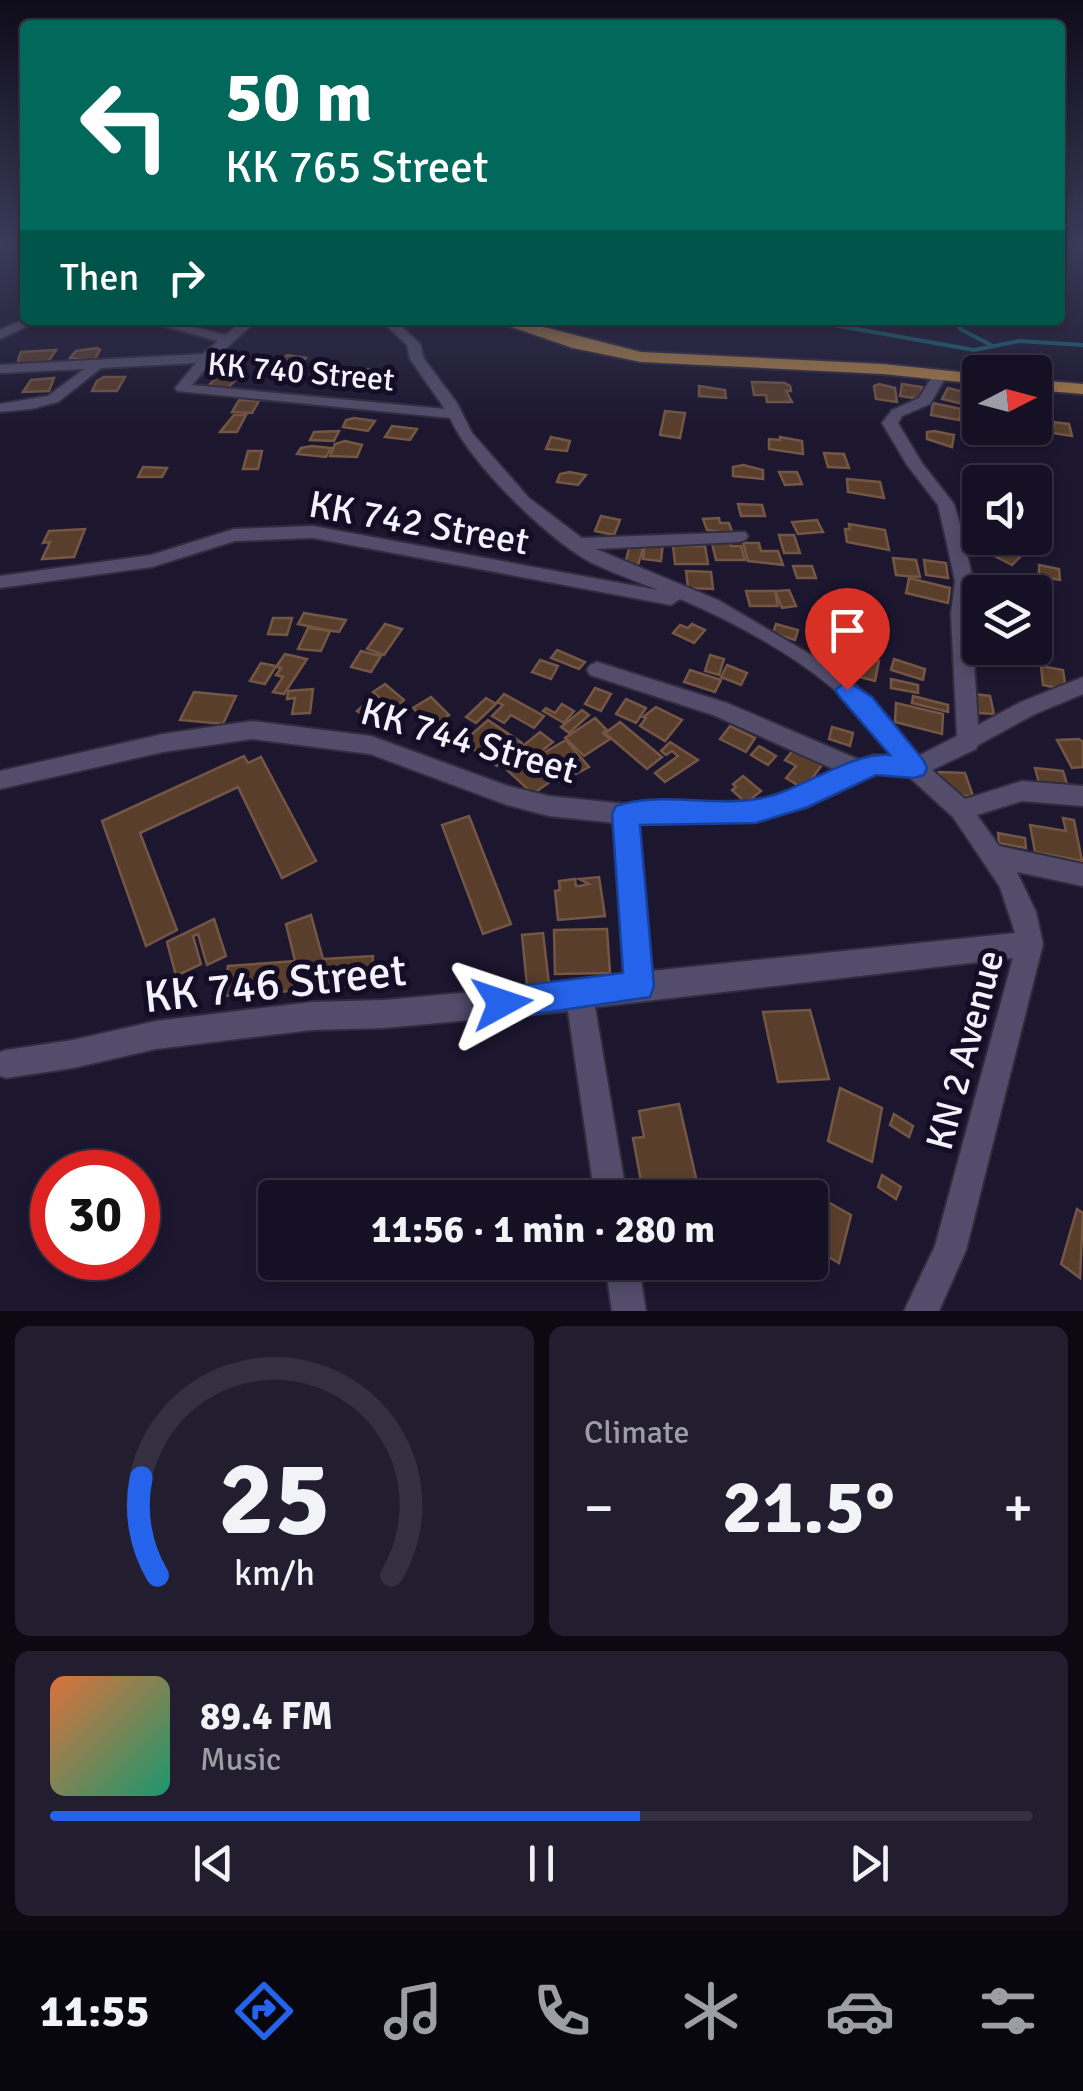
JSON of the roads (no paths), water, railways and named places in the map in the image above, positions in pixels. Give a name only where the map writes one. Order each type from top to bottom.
[{"type":"main road","points":[[518,325],[641,358],[962,377]]},
{"type":"main road","points":[[1052,386],[1083,389]]},
{"type":"street","points":[[0,336],[23,325]]},
{"type":"street","points":[[168,325],[225,339]]},
{"type":"street","points":[[0,369],[208,358],[244,325]]},
{"type":"street","name":"KN 2 Avenue","points":[[392,325],[413,344],[417,359],[465,435],[523,502],[576,544],[624,570],[710,606],[830,675],[864,704],[914,768],[961,810],[1009,880],[1023,912],[1030,944],[950,1250],[921,1311]]},
{"type":"street","name":"KK 740 Street","points":[[208,358],[182,388],[454,414]]},
{"type":"street","points":[[0,408],[37,405],[63,397],[94,366]]},
{"type":"street","points":[[940,375],[925,401],[897,413],[890,423],[946,504],[954,536],[964,581],[961,614],[968,742]]},
{"type":"street","name":"KK 742 Street","points":[[0,582],[152,560],[234,534],[314,532],[710,606]]},
{"type":"street","points":[[576,544],[739,536]]},
{"type":"street","points":[[597,670],[720,708],[859,770]]},
{"type":"street","points":[[914,768],[1028,708],[1083,685]]},
{"type":"street","name":"KK 744 Street","points":[[0,780],[163,742],[252,730],[370,745],[521,799],[626,814],[756,811],[799,800],[874,764],[914,768]]},
{"type":"street","points":[[961,810],[1022,792],[1083,796]]},
{"type":"street","points":[[626,814],[639,986]]},
{"type":"street","points":[[992,855],[1083,875]]},
{"type":"street","name":"KK 746 Street","points":[[6,1064],[74,1054],[156,1035],[312,1016],[384,1014],[580,996],[639,986],[1030,944]]},
{"type":"street","points":[[580,996],[609,1180]]},
{"type":"street","points":[[625,1280],[629,1311]]},
{"type":"waterway","points":[[834,325],[974,350],[1019,341],[1083,345]]},
{"type":"waterway","points":[[957,325],[991,345]]}]
